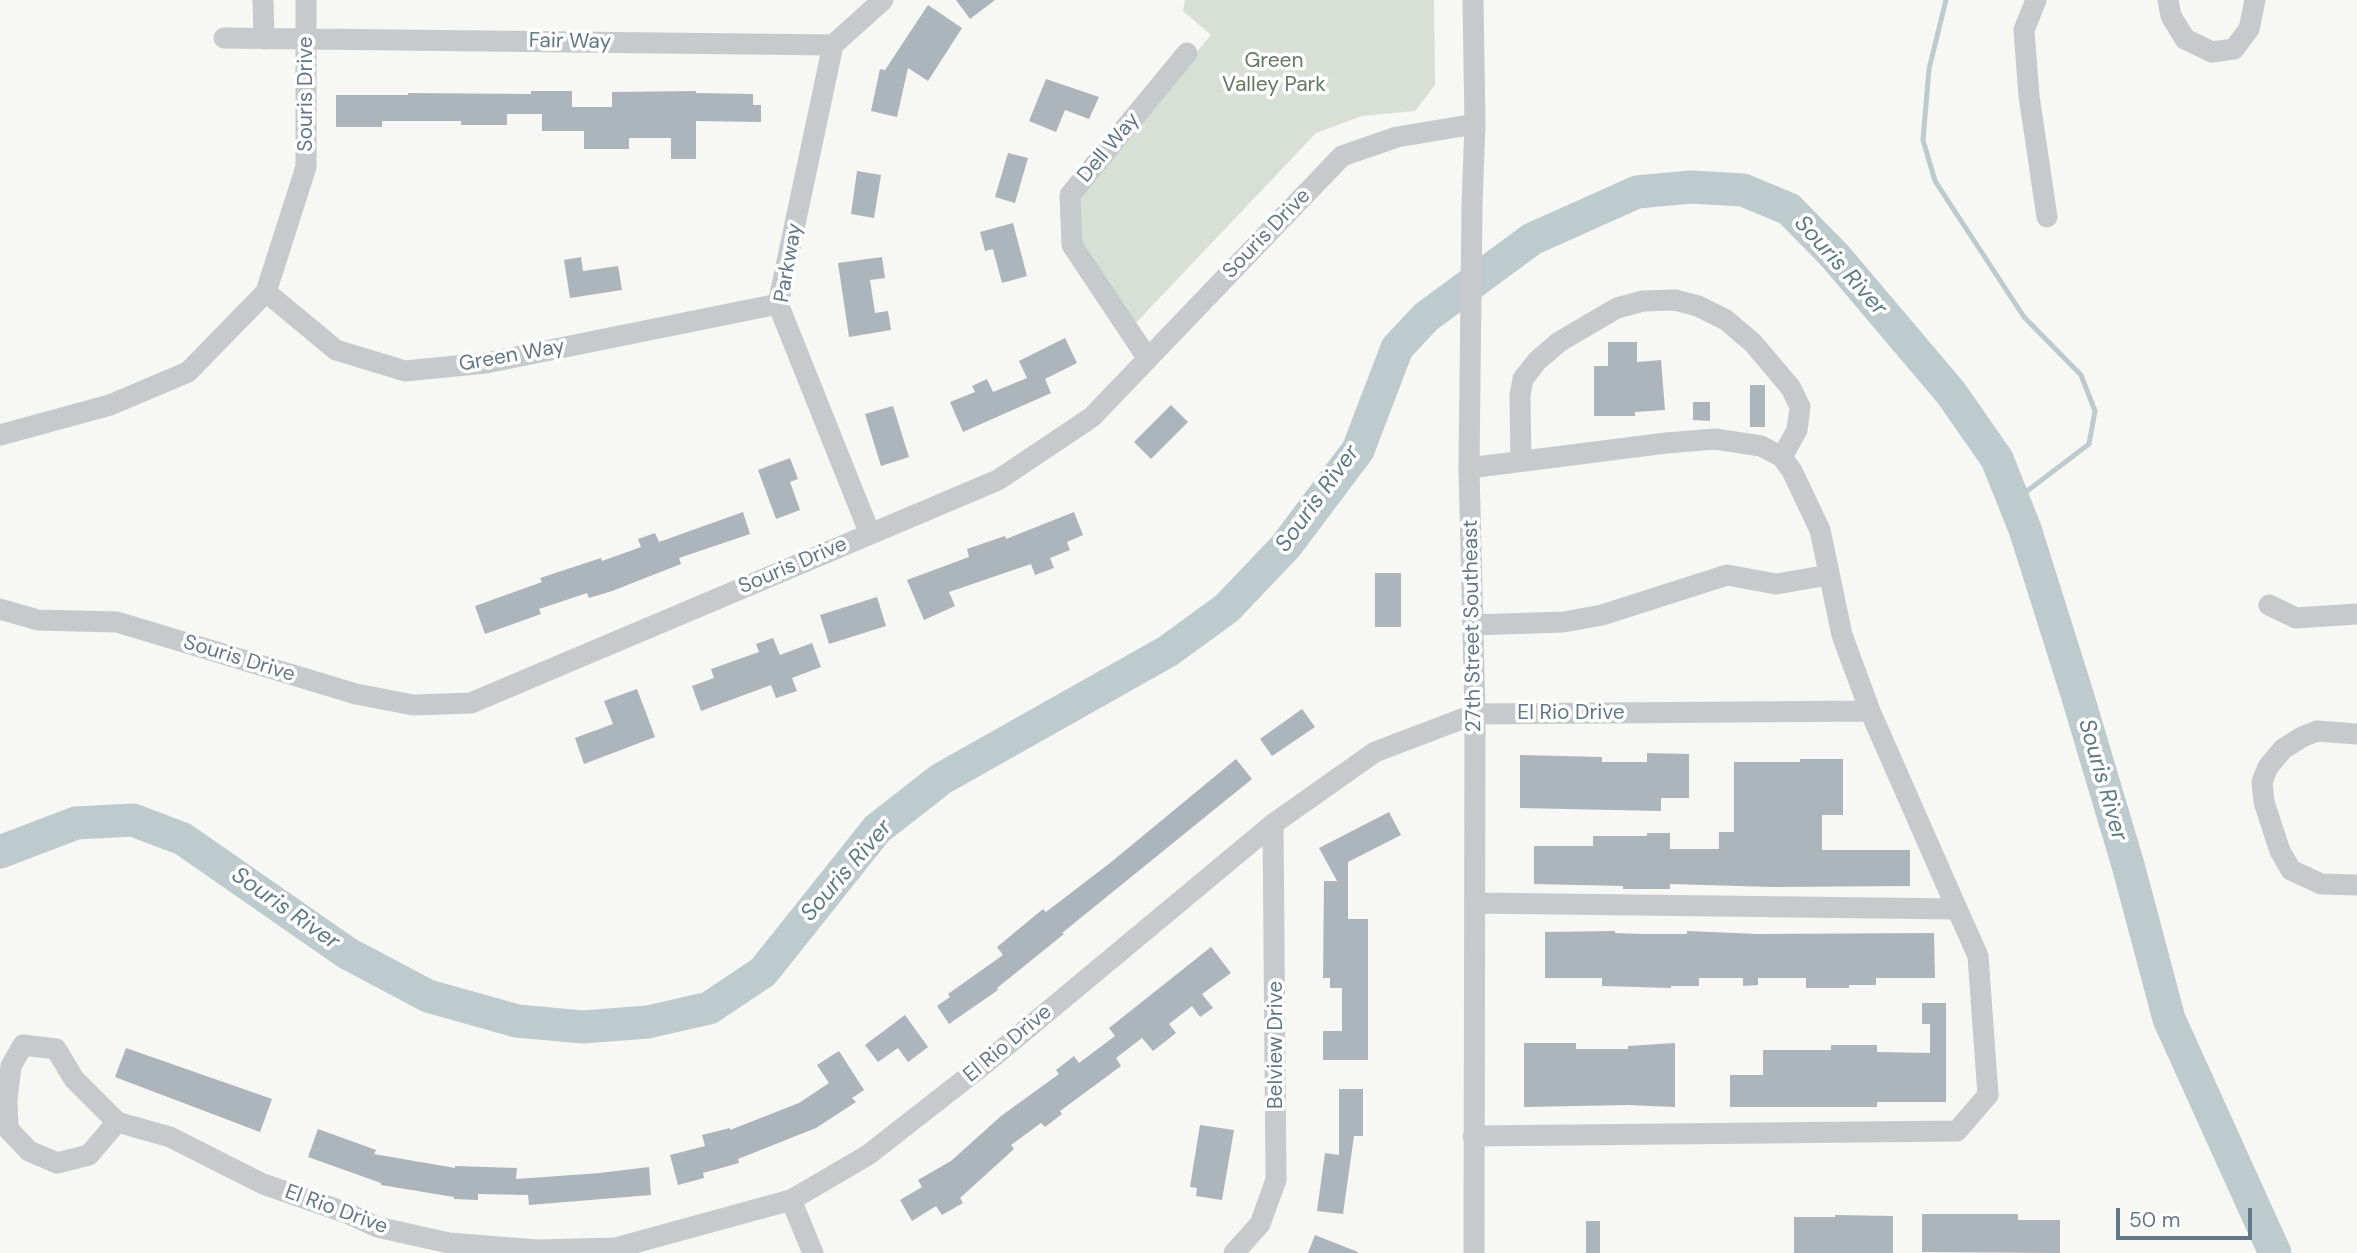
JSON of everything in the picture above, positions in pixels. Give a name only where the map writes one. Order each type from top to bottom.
[{"type":"street","points":[[263,0],[264,39]]},
{"type":"street","name":"Souris Drive","points":[[0,435],[110,405],[188,372],[266,292],[306,167],[306,0]]},
{"type":"street","points":[[833,45],[883,0]]},
{"type":"street","name":"27th Street Southeast","points":[[1472,0],[1475,124],[1469,468],[1475,714],[1474,1253]]},
{"type":"street","points":[[2036,0],[2024,30],[2029,96],[2046,217]]},
{"type":"street","points":[[2168,0],[2171,16],[2185,39],[2212,52],[2234,49],[2249,29],[2255,0]]},
{"type":"street","name":"Fair Way","points":[[223,38],[833,45]]},
{"type":"street","name":"Parkway","points":[[833,45],[778,304],[870,534]]},
{"type":"street","name":"Dell Way","points":[[1148,359],[1072,245],[1070,195],[1187,53]]},
{"type":"street","name":"Souris Drive","points":[[0,609],[38,620],[117,622],[356,694],[412,705],[471,703],[998,480],[1092,417],[1342,156],[1397,137],[1475,124]]},
{"type":"street","name":"Green Way","points":[[266,292],[336,350],[405,371],[486,363],[778,304]]},
{"type":"street","points":[[1521,461],[1520,395],[1523,379],[1537,361],[1559,342],[1617,308],[1643,301],[1675,300],[1698,306],[1726,320],[1753,344],[1791,388],[1800,407],[1797,430],[1782,457]]},
{"type":"street","points":[[1469,468],[1715,439],[1761,446],[1782,457],[1792,471],[1821,530],[1842,635],[1870,711],[1978,956],[1988,1095],[1957,1131],[1473,1136]]},
{"type":"street","points":[[1473,625],[1564,622],[1602,615],[1727,575],[1776,584],[1829,575]]},
{"type":"street","points":[[2269,605],[2296,618],[2357,614]]},
{"type":"street","name":"El Rio Drive","points":[[117,1122],[89,1154],[57,1163],[29,1151],[8,1129],[7,1099],[11,1066],[23,1045],[56,1049],[74,1079],[117,1122],[170,1137],[263,1184],[346,1213],[377,1227],[449,1243],[537,1250],[615,1248],[791,1200],[868,1154],[976,1071],[1273,824],[1375,752],[1475,714],[1870,711]]},
{"type":"street","points":[[2357,734],[2317,731],[2302,737],[2283,749],[2268,766],[2262,782],[2264,802],[2280,851],[2291,870],[2321,884],[2357,885]]},
{"type":"street","name":"Belview Drive","points":[[1234,1253],[1260,1224],[1276,1180],[1273,824]]},
{"type":"street","points":[[1475,904],[1957,909]]},
{"type":"street","points":[[791,1200],[813,1253]]},
{"type":"green space","name":"Green Valley Park","points":[[1185,0],[1434,0],[1435,85],[1415,111],[1362,116],[1316,133],[1131,328],[1076,247],[1075,197],[1211,35],[1183,11]]},
{"type":"building","points":[[956,0],[995,0],[970,19]]},
{"type":"building","points":[[928,5],[962,28],[928,81],[908,68],[897,117],[871,111],[880,69],[885,70]]},
{"type":"building","points":[[1046,79],[1099,97],[1089,119],[1065,110],[1056,132],[1029,121]]},
{"type":"building","points":[[531,91],[572,91],[572,107],[612,107],[612,92],[696,91],[753,94],[753,105],[761,105],[761,122],[696,121],[696,159],[671,159],[671,138],[629,138],[629,149],[584,149],[584,131],[542,131],[542,114],[507,114],[507,125],[461,125],[461,121],[382,121],[382,127],[336,127],[336,95],[531,94]]},
{"type":"building","points":[[1008,153],[1028,158],[1015,203],[995,197]]},
{"type":"building","points":[[857,171],[881,175],[874,218],[851,214]]},
{"type":"building","points":[[1013,223],[1027,276],[1002,283],[993,249],[985,251],[980,232]]},
{"type":"building","points":[[581,257],[583,271],[618,266],[622,290],[570,298],[564,260]]},
{"type":"building","points":[[882,257],[885,278],[870,280],[875,313],[888,311],[891,330],[849,337],[838,263]]},
{"type":"building","points":[[1065,338],[1077,363],[1045,379],[1051,393],[963,432],[950,402],[975,392],[972,386],[987,379],[993,392],[1027,378],[1019,361]]},
{"type":"building","points":[[1608,342],[1637,342],[1637,362],[1661,360],[1665,410],[1635,412],[1635,416],[1594,416],[1594,366],[1608,366]]},
{"type":"building","points":[[1750,385],[1765,385],[1765,427],[1750,427]]},
{"type":"building","points":[[1693,402],[1710,402],[1710,421],[1693,420]]},
{"type":"building","points":[[1171,405],[1188,422],[1151,459],[1134,442]]},
{"type":"building","points":[[893,406],[909,457],[881,466],[865,414]]},
{"type":"building","points":[[790,458],[798,479],[790,482],[800,510],[776,519],[758,470]]},
{"type":"building","points":[[743,512],[750,534],[679,558],[681,564],[612,591],[589,598],[587,593],[539,609],[541,614],[485,634],[475,606],[542,582],[540,578],[641,547],[638,539],[655,533],[659,542]]},
{"type":"building","points":[[1074,512],[1083,535],[1067,542],[1070,550],[1050,558],[1054,568],[1035,575],[1031,564],[949,592],[955,606],[924,620],[907,580],[969,557],[967,549],[1005,536],[1006,539]]},
{"type":"building","points":[[1375,573],[1401,573],[1401,627],[1375,627]]},
{"type":"building","points":[[877,597],[886,626],[829,644],[820,615]]},
{"type":"building","points":[[773,638],[780,655],[812,643],[821,667],[792,678],[797,691],[776,698],[771,685],[701,711],[692,686],[714,678],[711,669],[759,652],[756,644]]},
{"type":"building","points":[[637,689],[655,737],[584,764],[575,738],[613,724],[604,701]]},
{"type":"building","points":[[1302,709],[1315,727],[1272,756],[1260,739]]},
{"type":"building","points":[[1647,753],[1689,754],[1689,798],[1661,798],[1661,811],[1520,808],[1520,755],[1602,757],[1602,762],[1647,762]]},
{"type":"building","points":[[1236,759],[1252,779],[1062,933],[1064,934],[997,988],[998,990],[949,1024],[937,1006],[950,997],[948,994],[1003,955],[997,947],[1043,909],[1046,912],[1110,863]]},
{"type":"building","points":[[1800,759],[1843,759],[1843,815],[1822,815],[1822,850],[1910,850],[1910,886],[1773,887],[1670,884],[1670,889],[1623,889],[1623,886],[1534,884],[1534,846],[1593,846],[1593,836],[1647,836],[1647,833],[1670,833],[1670,849],[1719,849],[1719,832],[1734,832],[1734,762],[1800,762]]},
{"type":"building","points":[[1389,812],[1401,835],[1348,862],[1348,919],[1368,919],[1368,1060],[1323,1060],[1323,1031],[1342,1031],[1342,988],[1330,988],[1330,978],[1323,978],[1324,881],[1337,881],[1319,848]]},
{"type":"building","points":[[1615,931],[1642,934],[1687,934],[1687,931],[1758,934],[1934,933],[1935,978],[1876,978],[1876,985],[1806,988],[1806,978],[1758,978],[1758,985],[1743,986],[1743,978],[1699,978],[1699,986],[1671,988],[1602,986],[1602,978],[1545,978],[1545,932]]},
{"type":"building","points":[[1211,947],[1231,973],[1202,994],[1213,1008],[1200,1017],[1192,1006],[1169,1024],[1176,1033],[1153,1051],[1142,1038],[1116,1058],[1121,1066],[1060,1111],[1062,1114],[1045,1127],[1041,1123],[1011,1145],[1014,1149],[960,1198],[963,1203],[942,1215],[936,1206],[912,1221],[900,1200],[922,1187],[918,1180],[951,1161],[1001,1116],[1059,1074],[1056,1070],[1074,1056],[1079,1063],[1115,1036],[1109,1028]]},
{"type":"building","points":[[1922,1003],[1946,1003],[1946,1102],[1877,1102],[1877,1107],[1730,1107],[1730,1075],[1763,1075],[1763,1050],[1831,1050],[1831,1045],[1877,1045],[1877,1052],[1930,1053],[1930,1024],[1922,1024]]},
{"type":"building","points":[[905,1015],[928,1047],[908,1062],[898,1048],[878,1062],[865,1045]]},
{"type":"building","points":[[1524,1043],[1576,1043],[1576,1049],[1628,1049],[1628,1046],[1675,1043],[1675,1107],[1524,1107]]},
{"type":"building","points":[[126,1048],[272,1099],[260,1132],[115,1077]]},
{"type":"building","points":[[839,1051],[864,1090],[852,1098],[856,1102],[816,1128],[738,1159],[739,1163],[703,1173],[704,1178],[678,1185],[670,1155],[705,1146],[702,1135],[730,1130],[799,1103],[829,1083],[817,1065]]},
{"type":"building","points":[[1339,1089],[1363,1089],[1363,1136],[1354,1136],[1343,1214],[1317,1211],[1325,1153],[1339,1155]]},
{"type":"building","points":[[1200,1125],[1234,1130],[1222,1200],[1196,1196],[1197,1188],[1190,1187]]},
{"type":"building","points":[[318,1129],[376,1150],[374,1154],[455,1168],[517,1168],[516,1179],[649,1167],[651,1195],[529,1205],[528,1195],[478,1194],[478,1200],[454,1199],[381,1185],[308,1157]]},
{"type":"building","points":[[1922,1214],[2018,1214],[2018,1220],[2060,1220],[2060,1253],[1922,1252]]},
{"type":"building","points":[[1893,1216],[1893,1253],[1794,1253],[1794,1217]]},
{"type":"building","points":[[1586,1221],[1600,1221],[1600,1253],[1586,1253]]},
{"type":"building","points":[[1315,1235],[1358,1252],[1358,1253],[1308,1253]]},
{"type":"waterway","points":[[1946,0],[1929,69],[1923,140],[1935,181],[2024,317],[2081,375],[2095,411],[2089,444],[2014,501]]},
{"type":"waterway","name":"Souris River","points":[[0,852],[76,823],[133,820],[183,839],[347,953],[428,996],[517,1021],[583,1027],[648,1022],[709,1008],[763,972],[877,829],[941,779],[1168,651],[1227,608],[1286,546],[1358,450],[1397,348],[1426,317],[1532,239],[1637,192],[1691,187],[1743,190],[1789,209],[1835,256],[1951,393],[1997,459],[2025,529],[2077,694],[2128,865],[2169,1019],[2275,1253]]}]
